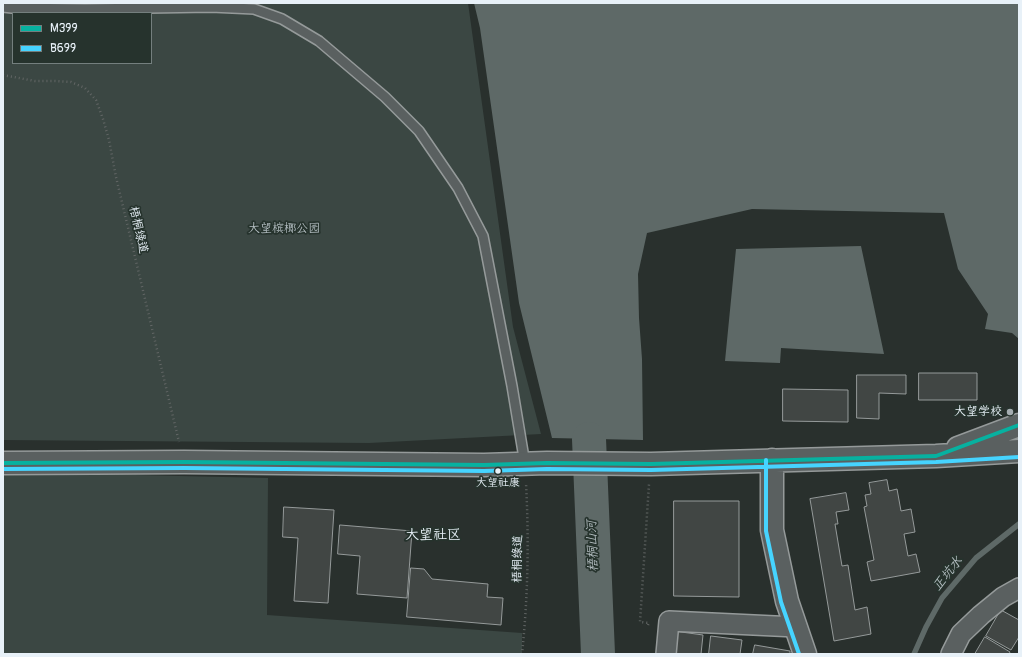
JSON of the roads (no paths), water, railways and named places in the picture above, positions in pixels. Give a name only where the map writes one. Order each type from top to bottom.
[{"type":"street","points":[[936,456],[1019,425]]},
{"type":"street","points":[[3,463],[184,462],[484,465],[651,464],[936,456],[1019,451]]},
{"type":"street","points":[[772,460],[772,530],[787,601],[805,654]]},
{"type":"street","points":[[951,654],[962,634],[981,615],[1003,597],[1019,588]]},
{"type":"street","points":[[666,654],[669,621],[796,627]]},
{"type":"lane","points":[[3,7],[85,9],[211,7],[254,9],[282,19],[319,41],[385,97],[419,131],[458,188],[483,236],[512,386],[525,464]]},
{"type":"waterway","name":"梧桐山河","points":[[589,439],[598,654]]},
{"type":"waterway","name":"正坑水","points":[[914,654],[926,627],[942,598],[976,558],[1019,524]]},
{"type":"place","name":"大望学校","points":[[1010,412]]},
{"type":"place","name":"大望社康","points":[[498,471]]},
{"type":"district","name":"大望社区","points":[[433,535]]},
{"type":"park label","name":"大望槟榔公园","points":[[284,229]]}]
